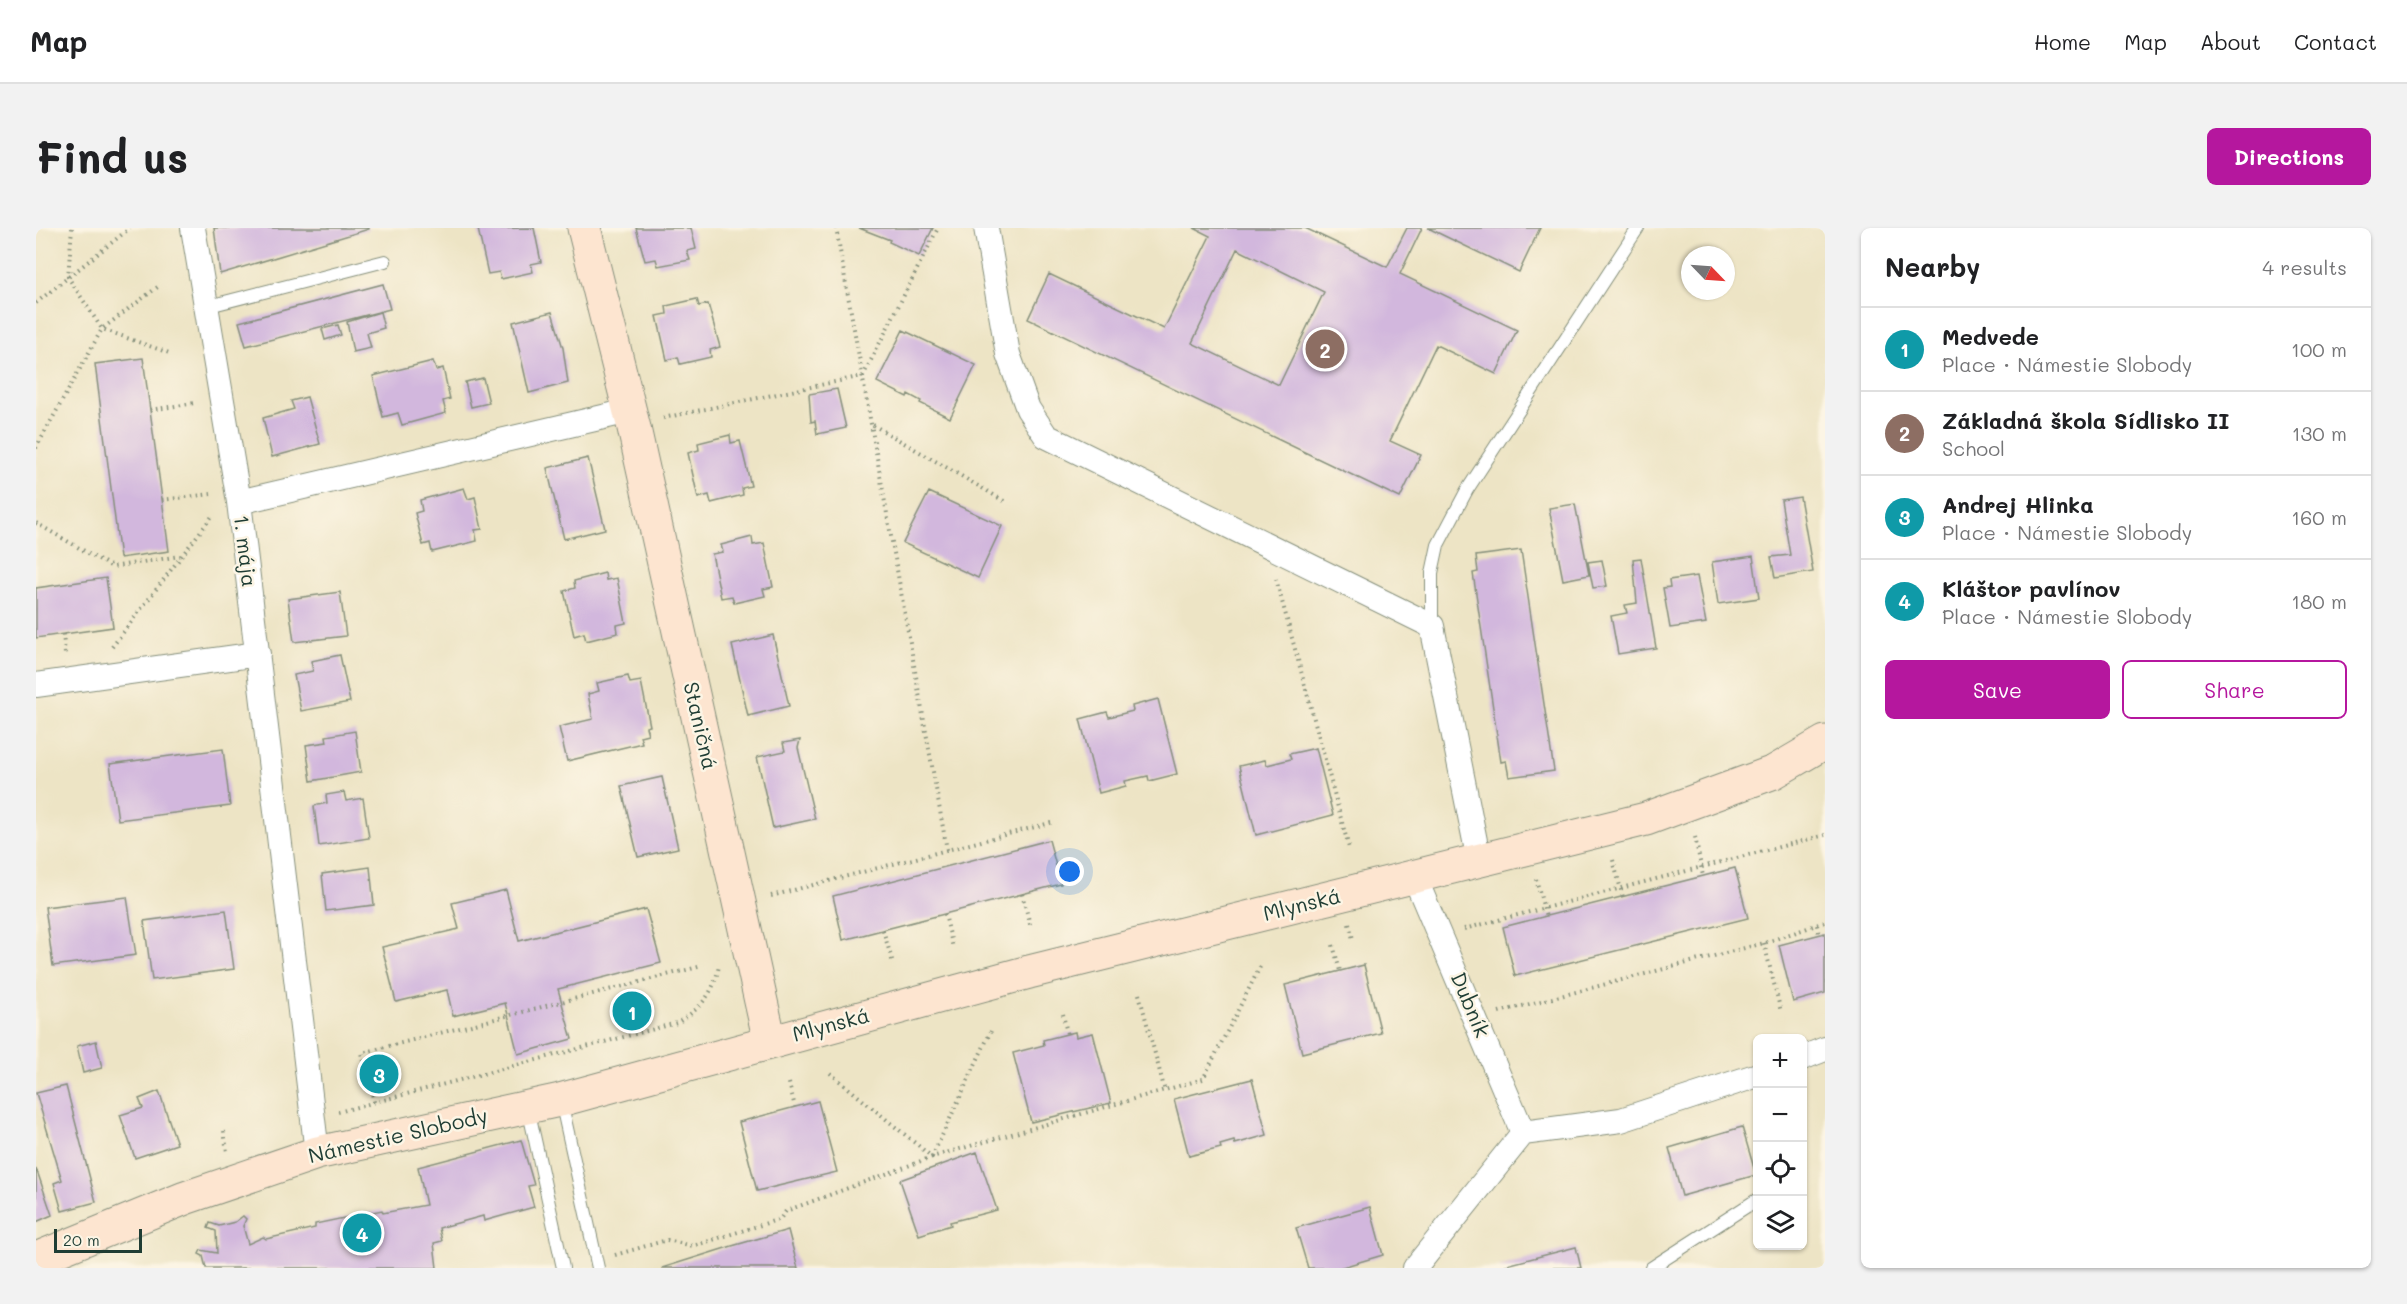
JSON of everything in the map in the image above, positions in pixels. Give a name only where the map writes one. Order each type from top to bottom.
[{"type":"street","name":"1. mája","points":[[193,228],[205,307],[228,506],[258,654],[317,1153]]},
{"type":"street","name":"Staničná","points":[[584,228],[644,415],[770,1042]]},
{"type":"street","points":[[986,228],[1008,354],[1028,409],[1046,436],[1432,626],[1479,861]]},
{"type":"street","points":[[228,506],[644,415]]},
{"type":"street","points":[[36,684],[258,654]]},
{"type":"street","name":"Mlynská","points":[[770,1042],[1029,972],[1646,819],[1774,772],[1825,742]]},
{"type":"street","name":"Dubník","points":[[1415,878],[1523,1133]]},
{"type":"street","name":"Námestie Slobody","points":[[36,1259],[184,1198],[317,1153],[560,1100],[770,1042]]},
{"type":"street","points":[[1807,1056],[1825,1049]]},
{"type":"street","points":[[1415,1268],[1523,1133],[1621,1120],[1753,1077]]},
{"type":"lane","points":[[1432,626],[1432,573],[1438,545],[1462,499],[1638,228]]},
{"type":"lane","points":[[205,307],[385,261]]},
{"type":"lane","points":[[560,1100],[598,1264]]},
{"type":"lane","points":[[527,1107],[562,1268]]},
{"type":"lane","points":[[1651,1268],[1753,1202]]},
{"type":"path","points":[[72,228],[68,277],[102,329],[169,353]]},
{"type":"path","points":[[36,303],[130,228]]},
{"type":"path","points":[[836,228],[947,850]]},
{"type":"path","points":[[863,376],[938,228]]},
{"type":"path","points":[[36,448],[102,329],[159,286]]},
{"type":"path","points":[[644,415],[863,376]]},
{"type":"path","points":[[150,410],[202,402]]},
{"type":"path","points":[[872,424],[1006,502]]},
{"type":"path","points":[[162,500],[214,493]]},
{"type":"path","points":[[106,655],[181,556],[228,506]]},
{"type":"path","points":[[36,523],[112,567],[181,556]]},
{"type":"path","points":[[1280,551],[1273,565],[1274,572],[1349,848]]},
{"type":"path","points":[[63,634],[66,661]]},
{"type":"path","points":[[771,896],[1054,822]]},
{"type":"path","points":[[1455,931],[1825,835]]},
{"type":"path","points":[[1695,837],[1703,876]]},
{"type":"path","points":[[1612,859],[1623,897]]},
{"type":"path","points":[[1536,879],[1545,917]]},
{"type":"path","points":[[1022,894],[1031,928]]},
{"type":"path","points":[[945,914],[953,948]]},
{"type":"path","points":[[1476,1018],[1764,943],[1825,922]]},
{"type":"path","points":[[1817,925],[1819,934]]},
{"type":"path","points":[[883,930],[893,963]]},
{"type":"path","points":[[1764,943],[1781,1012]]},
{"type":"path","points":[[1333,945],[1340,971]]},
{"type":"path","points":[[336,1113],[374,1101],[677,1023],[701,1008],[717,978],[720,962]]},
{"type":"path","points":[[598,1264],[667,1240],[693,1246],[780,1219],[786,1211],[932,1157],[1203,1080],[1262,963]]},
{"type":"path","points":[[376,1107],[363,1053],[702,966]]},
{"type":"path","points":[[1139,994],[1165,1091]]},
{"type":"path","points":[[1063,1014],[1067,1034]]},
{"type":"path","points":[[932,1157],[992,1031]]},
{"type":"path","points":[[830,1073],[932,1157]]},
{"type":"path","points":[[789,1083],[795,1107]]},
{"type":"path","points":[[224,1131],[227,1153]]},
{"type":"building","points":[[214,228],[369,228],[369,229],[220,274]]},
{"type":"building","points":[[534,228],[541,262],[531,264],[533,272],[501,279],[499,272],[488,274],[478,229]]},
{"type":"building","points":[[636,228],[691,228],[696,249],[687,251],[690,260],[658,266],[656,259],[645,261]]},
{"type":"building","points":[[859,228],[933,228],[919,256],[889,242],[890,240]]},
{"type":"building","points":[[1194,228],[1305,228],[1387,267],[1407,228],[1422,228],[1400,274],[1517,330],[1496,374],[1436,345],[1390,441],[1421,455],[1400,498],[1028,319],[1049,274],[1164,329],[1210,236]],"holes":[[[1237,249],[1324,292],[1279,385],[1192,343]]]},
{"type":"building","points":[[1428,228],[1540,228],[1519,272]]},
{"type":"building","points":[[383,284],[390,309],[246,346],[239,322]]},
{"type":"building","points":[[697,299],[699,306],[708,304],[720,347],[710,350],[711,357],[680,364],[678,357],[667,360],[657,316],[667,314],[666,306]]},
{"type":"building","points":[[380,312],[384,328],[367,333],[371,348],[353,352],[347,322]]},
{"type":"building","points":[[552,312],[563,348],[568,383],[529,393],[513,322]]},
{"type":"building","points":[[338,325],[341,335],[325,340],[322,329]]},
{"type":"building","points":[[903,330],[976,365],[950,418],[920,403],[921,401],[908,394],[907,397],[877,382]]},
{"type":"building","points":[[143,358],[169,551],[120,558],[95,364]]},
{"type":"building","points":[[433,361],[436,370],[443,368],[450,399],[443,401],[446,413],[402,425],[398,413],[383,417],[373,376]]},
{"type":"building","points":[[483,378],[489,403],[471,407],[465,382]]},
{"type":"building","points":[[837,389],[846,428],[817,434],[815,421],[811,422],[809,394]]},
{"type":"building","points":[[307,397],[320,444],[272,457],[263,418],[294,409],[291,401]]},
{"type":"building","points":[[730,435],[731,443],[740,441],[751,486],[742,488],[743,495],[711,503],[709,495],[698,498],[688,453],[699,450],[698,443]]},
{"type":"building","points":[[588,458],[605,529],[564,539],[547,468]]},
{"type":"building","points":[[464,488],[468,499],[475,497],[482,529],[475,530],[477,541],[432,552],[430,543],[423,545],[415,513],[422,511],[420,500]]},
{"type":"building","points":[[929,492],[1002,526],[978,578],[903,543]]},
{"type":"building","points":[[1800,497],[1813,572],[1775,578],[1771,557],[1790,555],[1781,500]]},
{"type":"building","points":[[1575,504],[1589,575],[1563,580],[1549,508]]},
{"type":"building","points":[[752,537],[753,545],[764,543],[773,587],[763,589],[765,596],[734,603],[732,596],[721,598],[712,554],[723,552],[721,545]]},
{"type":"building","points":[[1521,550],[1554,771],[1509,777],[1506,761],[1501,762],[1473,573],[1478,572],[1476,556]]},
{"type":"building","points":[[1753,556],[1759,598],[1718,604],[1712,562]]},
{"type":"building","points":[[1641,558],[1656,648],[1618,654],[1611,616],[1627,613],[1625,605],[1637,603],[1633,559]]},
{"type":"building","points":[[1602,560],[1607,586],[1593,588],[1588,562]]},
{"type":"building","points":[[605,573],[606,580],[617,578],[626,623],[617,625],[618,633],[586,641],[584,633],[574,636],[564,591],[575,588],[574,581]]},
{"type":"building","points":[[1697,576],[1706,623],[1670,628],[1663,588],[1670,587],[1669,580]]},
{"type":"building","points":[[106,578],[113,627],[36,638],[36,588]]},
{"type":"building","points":[[340,592],[346,636],[294,642],[288,599]]},
{"type":"building","points":[[773,635],[789,706],[748,716],[732,645]]},
{"type":"building","points":[[340,655],[350,702],[301,711],[294,675],[313,671],[311,661]]},
{"type":"building","points":[[628,676],[630,683],[641,681],[650,726],[646,727],[648,734],[640,736],[642,743],[567,761],[559,727],[593,719],[588,694],[599,691],[597,683]]},
{"type":"building","points":[[1158,699],[1177,774],[1149,781],[1148,776],[1125,781],[1126,786],[1099,793],[1080,719],[1107,712],[1109,717],[1133,711],[1132,706]]},
{"type":"building","points":[[355,731],[361,772],[311,781],[306,745],[327,742],[326,736]]},
{"type":"building","points":[[800,740],[798,748],[815,819],[773,828],[757,757],[785,751],[783,743]]},
{"type":"building","points":[[1316,748],[1333,815],[1256,835],[1239,766],[1265,760],[1267,765],[1291,759],[1289,754]]},
{"type":"building","points":[[223,749],[230,806],[118,820],[110,764]]},
{"type":"building","points":[[662,777],[678,848],[638,857],[621,786]]},
{"type":"building","points":[[344,792],[346,801],[363,798],[369,838],[319,846],[314,806],[327,803],[326,795]]},
{"type":"building","points":[[1049,840],[1061,884],[843,940],[833,896]]},
{"type":"building","points":[[370,867],[374,905],[326,911],[322,874]]},
{"type":"building","points":[[1735,868],[1748,918],[1515,976],[1503,927]]},
{"type":"building","points":[[506,890],[519,941],[646,909],[661,963],[558,989],[572,1039],[518,1054],[505,1003],[453,1016],[447,990],[396,1002],[382,947],[459,929],[452,903]]},
{"type":"building","points":[[127,897],[136,955],[53,966],[45,907]]},
{"type":"building","points":[[226,910],[234,969],[152,980],[144,921]]},
{"type":"building","points":[[1825,933],[1825,993],[1793,1002],[1779,945]]},
{"type":"building","points":[[1364,965],[1381,1033],[1302,1053],[1285,985]]},
{"type":"building","points":[[1075,1032],[1076,1037],[1093,1033],[1111,1103],[1031,1122],[1013,1053],[1044,1045],[1043,1040]]},
{"type":"building","points":[[96,1041],[102,1068],[83,1073],[77,1046]]},
{"type":"building","points":[[1252,1079],[1267,1135],[1235,1144],[1234,1141],[1220,1145],[1221,1148],[1189,1156],[1174,1099]]},
{"type":"building","points":[[66,1086],[96,1202],[62,1211],[54,1183],[62,1180],[36,1093]]},
{"type":"building","points":[[159,1091],[177,1144],[135,1158],[120,1115],[143,1108],[139,1099]]},
{"type":"building","points":[[818,1101],[837,1172],[757,1191],[739,1122]]},
{"type":"building","points":[[1742,1127],[1753,1165],[1753,1176],[1682,1196],[1669,1148]]},
{"type":"building","points":[[521,1140],[534,1185],[528,1186],[534,1207],[484,1221],[483,1216],[439,1228],[442,1241],[434,1243],[437,1268],[206,1268],[203,1256],[199,1254],[201,1250],[217,1253],[216,1231],[208,1228],[210,1223],[219,1226],[235,1222],[243,1216],[246,1219],[243,1226],[248,1244],[263,1237],[266,1239],[315,1228],[315,1224],[382,1210],[383,1213],[426,1205],[418,1167]]},
{"type":"building","points":[[977,1152],[997,1210],[950,1222],[951,1225],[919,1235],[900,1180]]},
{"type":"building","points":[[36,1168],[52,1215],[36,1222]]},
{"type":"building","points":[[1370,1207],[1383,1255],[1339,1268],[1308,1268],[1296,1228]]},
{"type":"building","points":[[788,1230],[798,1268],[662,1268],[732,1246]]},
{"type":"building","points":[[1576,1247],[1581,1268],[1499,1268],[1499,1267]]},
{"type":"place","name":"Základná škola Sídlisko II","points":[[1325,349]]},
{"type":"place","name":"Medvede","points":[[632,1011]]},
{"type":"place","name":"Andrej Hlinka","points":[[379,1074]]},
{"type":"place","name":"Kláštor pavlínov","points":[[362,1233]]}]
